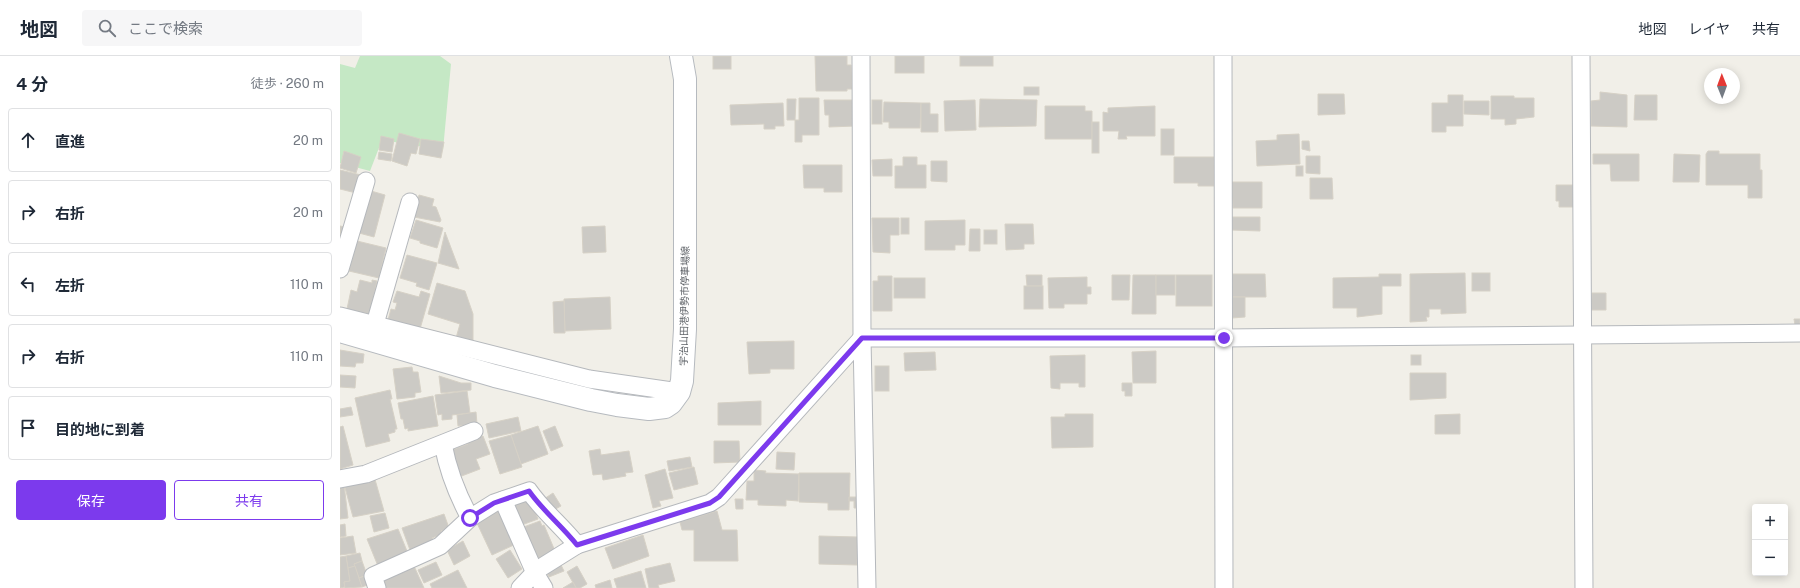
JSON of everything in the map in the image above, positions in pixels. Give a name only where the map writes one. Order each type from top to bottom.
[{"type":"main road","name":"宇治山田港伊勢市停車場線","points":[[679,392],[682,381],[685,329],[684,80],[681,56]]},
{"type":"main road","points":[[340,331],[495,376],[590,400],[617,405],[649,409],[665,407],[671,403],[679,392]]},
{"type":"street","points":[[861,56],[862,338],[867,588]]},
{"type":"street","points":[[1223,56],[1224,588]]},
{"type":"street","points":[[1581,56],[1584,588]]},
{"type":"street","points":[[340,269],[366,181]]},
{"type":"street","points":[[375,324],[410,202]]},
{"type":"street","points":[[340,316],[589,379],[679,392]]},
{"type":"street","points":[[520,588],[535,573],[577,545],[710,503],[719,497],[862,338],[1224,338],[1800,332]]},
{"type":"street","points":[[340,478],[366,474],[474,432]]},
{"type":"street","points":[[443,444],[447,465],[456,491],[470,518]]},
{"type":"street","points":[[374,587],[373,576],[440,546],[470,518],[494,503],[529,491],[541,508],[564,529],[577,545]]},
{"type":"street","points":[[503,500],[535,573],[544,588]]},
{"type":"green space","points":[[360,56],[440,56],[451,64],[443,150],[382,140],[370,171],[340,163],[340,64],[355,68]]},
{"type":"building","points":[[713,56],[731,56],[731,69],[713,69]]},
{"type":"building","points":[[815,56],[847,56],[847,65],[851,65],[852,89],[847,89],[847,91],[816,91]]},
{"type":"building","points":[[895,56],[924,56],[924,73],[895,73]]},
{"type":"building","points":[[960,56],[993,56],[993,66],[960,66]]},
{"type":"building","points":[[1024,87],[1039,87],[1039,95],[1024,95]]},
{"type":"building","points":[[1600,92],[1627,95],[1627,127],[1591,126],[1591,101],[1600,100]]},
{"type":"building","points":[[1318,94],[1344,94],[1345,114],[1318,115]]},
{"type":"building","points":[[1448,95],[1463,95],[1463,126],[1446,126],[1446,132],[1432,132],[1432,103],[1448,103]]},
{"type":"building","points":[[1635,95],[1657,95],[1657,120],[1634,120]]},
{"type":"building","points":[[1491,96],[1534,98],[1534,117],[1516,119],[1516,124],[1505,125],[1505,119],[1491,119]]},
{"type":"building","points":[[799,98],[819,98],[819,135],[802,135],[802,142],[795,142],[795,120],[799,120]]},
{"type":"building","points":[[787,99],[796,99],[795,120],[787,120]]},
{"type":"building","points":[[980,99],[1037,100],[1036,126],[979,127]]},
{"type":"building","points":[[824,100],[854,100],[855,126],[829,127],[829,115],[825,115]]},
{"type":"building","points":[[872,100],[882,100],[882,124],[872,124]]},
{"type":"building","points":[[975,100],[976,130],[945,131],[944,101]]},
{"type":"building","points":[[1464,101],[1489,101],[1489,115],[1464,114]]},
{"type":"building","points":[[884,102],[921,103],[920,128],[889,128],[889,122],[883,122]]},
{"type":"building","points":[[783,103],[784,126],[775,126],[775,129],[764,129],[764,124],[731,125],[730,105]]},
{"type":"building","points":[[921,103],[930,103],[930,114],[938,114],[938,132],[921,132]]},
{"type":"building","points":[[1045,106],[1085,106],[1085,111],[1092,111],[1092,139],[1045,139]]},
{"type":"building","points":[[1155,106],[1155,136],[1126,136],[1127,139],[1118,139],[1119,131],[1103,131],[1103,112],[1108,113],[1108,108]]},
{"type":"building","points":[[1092,122],[1099,122],[1099,153],[1092,153]]},
{"type":"building","points":[[1161,129],[1174,129],[1174,155],[1161,155]]},
{"type":"building","points":[[399,133],[420,139],[416,154],[411,153],[407,166],[392,161]]},
{"type":"building","points":[[1299,134],[1300,164],[1257,166],[1256,141],[1277,140],[1277,135]]},
{"type":"building","points":[[381,136],[394,139],[392,152],[379,150]]},
{"type":"building","points":[[421,139],[444,142],[441,158],[419,154]]},
{"type":"building","points":[[1302,141],[1309,141],[1310,151],[1302,149]]},
{"type":"building","points":[[344,151],[361,157],[356,173],[340,168]]},
{"type":"building","points":[[1708,151],[1719,151],[1719,154],[1760,154],[1760,170],[1762,170],[1762,198],[1748,198],[1748,185],[1706,185],[1706,154]]},
{"type":"building","points":[[379,152],[392,154],[391,161],[378,159]]},
{"type":"building","points":[[1593,154],[1639,154],[1639,181],[1611,181],[1610,164],[1593,164]]},
{"type":"building","points":[[1674,154],[1700,155],[1699,182],[1673,182]]},
{"type":"building","points":[[1306,156],[1320,156],[1320,174],[1306,173]]},
{"type":"building","points":[[903,157],[917,157],[917,165],[926,165],[926,188],[895,188],[895,166],[903,166]]},
{"type":"building","points":[[1174,157],[1214,157],[1214,186],[1198,186],[1198,183],[1174,183]]},
{"type":"building","points":[[892,159],[892,176],[873,176],[872,160]]},
{"type":"building","points":[[931,161],[947,161],[947,182],[931,181]]},
{"type":"building","points":[[803,165],[842,165],[842,192],[824,192],[824,188],[804,188]]},
{"type":"building","points":[[1296,166],[1303,166],[1303,176],[1296,176]]},
{"type":"building","points":[[340,170],[361,175],[356,193],[340,189]]},
{"type":"building","points":[[1310,178],[1332,178],[1333,199],[1310,199]]},
{"type":"building","points":[[1232,182],[1262,182],[1262,208],[1233,208]]},
{"type":"building","points":[[1556,185],[1574,185],[1575,207],[1559,207],[1559,201],[1556,201]]},
{"type":"building","points":[[371,191],[385,195],[374,237],[359,233]]},
{"type":"building","points":[[419,195],[434,199],[432,206],[436,207],[441,220],[440,222],[414,217]]},
{"type":"building","points":[[1231,217],[1260,217],[1260,231],[1231,230]]},
{"type":"building","points":[[872,218],[899,218],[899,235],[890,235],[890,253],[873,252]]},
{"type":"building","points":[[901,218],[909,218],[909,234],[901,234]]},
{"type":"building","points":[[416,220],[443,228],[437,248],[420,243],[420,241],[410,238]]},
{"type":"building","points":[[965,220],[965,245],[955,245],[955,250],[925,250],[925,221]]},
{"type":"building","points":[[1005,224],[1033,224],[1034,244],[1024,244],[1024,249],[1006,250]]},
{"type":"building","points":[[340,226],[345,227],[340,244]]},
{"type":"building","points":[[605,226],[606,252],[583,253],[582,227]]},
{"type":"building","points":[[970,229],[980,229],[980,251],[969,251]]},
{"type":"building","points":[[984,230],[997,230],[997,244],[984,244]]},
{"type":"building","points":[[445,232],[459,269],[438,263]]},
{"type":"building","points":[[357,241],[386,248],[379,278],[349,271]]},
{"type":"building","points":[[407,255],[437,263],[429,290],[416,286],[417,283],[400,278]]},
{"type":"building","points":[[1465,273],[1466,313],[1441,314],[1441,309],[1429,309],[1429,317],[1426,317],[1427,321],[1410,322],[1410,274]]},
{"type":"building","points":[[1472,273],[1490,273],[1490,291],[1472,291]]},
{"type":"building","points":[[1232,274],[1265,274],[1266,297],[1232,297]]},
{"type":"building","points":[[1379,274],[1401,274],[1401,286],[1382,286],[1382,314],[1357,317],[1357,308],[1333,308],[1333,278],[1379,277]]},
{"type":"building","points":[[1026,275],[1042,275],[1042,286],[1027,286]]},
{"type":"building","points":[[1112,275],[1130,275],[1129,300],[1112,300]]},
{"type":"building","points":[[1133,275],[1156,275],[1156,314],[1132,314]]},
{"type":"building","points":[[1156,275],[1175,275],[1175,295],[1156,295]]},
{"type":"building","points":[[1176,275],[1212,275],[1212,306],[1176,306]]},
{"type":"building","points":[[878,276],[892,276],[892,311],[873,311],[873,281],[878,281]]},
{"type":"building","points":[[1087,277],[1087,287],[1091,287],[1091,294],[1087,294],[1087,304],[1064,304],[1064,308],[1049,308],[1048,278]]},
{"type":"building","points":[[894,278],[925,278],[925,298],[894,298]]},
{"type":"building","points":[[360,280],[372,283],[372,280],[377,281],[370,314],[347,309],[351,290],[357,292]]},
{"type":"building","points":[[437,283],[465,291],[473,314],[473,343],[456,338],[460,324],[428,314]]},
{"type":"building","points":[[1024,286],[1043,286],[1043,309],[1024,309]]},
{"type":"building","points":[[397,291],[419,297],[421,291],[430,294],[420,329],[388,320],[391,309],[395,310],[397,303],[393,302]]},
{"type":"building","points":[[1592,293],[1606,293],[1606,310],[1591,310]]},
{"type":"building","points":[[610,297],[611,329],[565,331],[564,299]]},
{"type":"building","points":[[1231,297],[1245,297],[1245,317],[1232,318]]},
{"type":"building","points":[[564,301],[565,333],[554,333],[553,302]]},
{"type":"building","points":[[1794,319],[1800,319],[1800,325],[1795,325]]},
{"type":"building","points":[[794,341],[794,369],[770,369],[770,373],[749,374],[747,342]]},
{"type":"building","points":[[340,350],[364,354],[363,363],[356,363],[355,367],[340,366]]},
{"type":"building","points":[[1156,351],[1156,383],[1133,383],[1132,352]]},
{"type":"building","points":[[935,352],[936,370],[905,371],[904,353]]},
{"type":"building","points":[[1085,355],[1085,387],[1079,387],[1079,383],[1060,383],[1060,389],[1051,388],[1050,356]]},
{"type":"building","points":[[1411,355],[1421,355],[1421,365],[1411,365]]},
{"type":"building","points":[[875,366],[889,366],[889,391],[875,391]]},
{"type":"building","points":[[412,367],[413,372],[418,372],[421,392],[415,393],[415,397],[397,399],[393,369]]},
{"type":"building","points":[[1410,373],[1446,373],[1446,398],[1410,400]]},
{"type":"building","points":[[340,375],[356,376],[355,388],[340,387]]},
{"type":"building","points":[[439,376],[461,383],[471,383],[471,390],[441,393]]},
{"type":"building","points":[[1122,383],[1132,383],[1132,396],[1125,396],[1125,391],[1122,391]]},
{"type":"building","points":[[390,390],[392,399],[390,399],[397,429],[395,429],[395,432],[388,434],[390,441],[366,447],[355,398]]},
{"type":"building","points":[[467,391],[470,413],[452,415],[452,419],[442,420],[442,414],[438,415],[435,395]]},
{"type":"building","points":[[433,396],[438,426],[408,431],[408,428],[405,429],[403,419],[401,419],[398,403]]},
{"type":"building","points":[[761,401],[761,425],[718,425],[718,403]]},
{"type":"building","points":[[351,407],[353,415],[340,417],[340,409]]},
{"type":"building","points":[[476,412],[477,424],[458,426],[457,415]]},
{"type":"building","points":[[1065,414],[1093,414],[1093,447],[1052,448],[1051,417],[1065,417]]},
{"type":"building","points":[[1460,414],[1460,434],[1435,434],[1435,415]]},
{"type":"building","points":[[518,417],[521,431],[489,438],[486,424]]},
{"type":"building","points":[[343,426],[353,465],[340,469],[340,427]]},
{"type":"building","points":[[538,426],[548,454],[521,464],[511,435]]},
{"type":"building","points":[[555,426],[563,446],[551,451],[543,431]]},
{"type":"building","points":[[511,435],[522,467],[500,474],[489,441]]},
{"type":"building","points":[[483,436],[490,454],[476,459],[480,469],[459,477],[449,451],[468,444],[467,441]]},
{"type":"building","points":[[714,441],[739,441],[740,462],[714,463]]},
{"type":"building","points":[[600,449],[601,455],[629,451],[633,472],[625,473],[626,476],[603,480],[602,474],[593,475],[589,451]]},
{"type":"building","points":[[777,452],[795,453],[794,470],[776,469]]},
{"type":"building","points":[[690,457],[692,467],[669,471],[667,461]]},
{"type":"building","points":[[694,467],[698,484],[674,490],[669,473]]},
{"type":"building","points":[[665,469],[673,498],[659,501],[661,506],[653,508],[645,475]]},
{"type":"building","points":[[754,470],[766,471],[765,473],[799,474],[798,501],[786,500],[786,506],[758,505],[758,500],[746,500],[747,481],[754,481]]},
{"type":"building","points":[[799,473],[850,473],[849,510],[828,510],[828,503],[799,502]]},
{"type":"building","points":[[374,476],[384,511],[353,517],[344,484]]},
{"type":"building","points":[[344,484],[348,518],[340,519],[340,485]]},
{"type":"building","points":[[553,493],[561,506],[552,511],[544,499]]},
{"type":"building","points":[[849,497],[858,497],[858,508],[854,508],[854,501],[849,501]]},
{"type":"building","points":[[530,498],[538,519],[519,526],[512,504]]},
{"type":"building","points":[[735,499],[743,499],[743,509],[736,509]]},
{"type":"building","points":[[502,509],[516,544],[492,555],[476,521]]},
{"type":"building","points":[[717,511],[722,530],[737,530],[738,561],[694,561],[694,530],[682,530],[680,522]]},
{"type":"building","points":[[385,513],[389,528],[374,532],[370,516]]},
{"type":"building","points":[[444,514],[449,528],[441,531],[442,534],[432,538],[434,542],[410,550],[402,528]]},
{"type":"building","points":[[540,521],[542,526],[544,525],[555,551],[534,560],[521,528]]},
{"type":"building","points":[[345,524],[346,536],[340,537],[340,525]]},
{"type":"building","points":[[398,529],[409,556],[378,566],[367,539]]},
{"type":"building","points":[[643,535],[649,556],[613,569],[605,548]]},
{"type":"building","points":[[353,536],[356,553],[340,555],[340,538]]},
{"type":"building","points":[[819,536],[858,537],[857,565],[819,564]]},
{"type":"building","points":[[463,541],[470,556],[454,565],[447,550]]},
{"type":"building","points":[[510,550],[522,569],[508,578],[496,559]]},
{"type":"building","points":[[360,553],[362,561],[354,564],[355,566],[348,568],[346,556]]},
{"type":"building","points":[[346,556],[350,581],[344,582],[345,587],[340,588],[340,557]]},
{"type":"building","points":[[362,561],[367,575],[359,578],[354,564]]},
{"type":"building","points":[[436,562],[442,575],[424,583],[418,570]]},
{"type":"building","points":[[560,563],[564,571],[549,577],[546,570]]},
{"type":"building","points":[[670,563],[675,581],[658,585],[659,588],[649,588],[645,569]]},
{"type":"building","points":[[355,566],[362,587],[345,588],[344,582],[350,581],[348,568]]},
{"type":"building","points":[[414,566],[424,588],[386,588],[382,580]]},
{"type":"building","points":[[577,566],[587,584],[580,588],[576,588],[567,572]]},
{"type":"building","points":[[458,570],[467,588],[432,588],[430,584]]},
{"type":"building","points":[[641,571],[646,588],[617,588],[614,579]]},
{"type":"building","points":[[367,575],[370,584],[362,587],[359,578]]},
{"type":"building","points":[[610,580],[612,588],[596,588],[595,585]]},
{"type":"building","points":[[573,582],[576,588],[563,588]]},
{"type":"route","points":[[470,518],[494,503],[529,491],[541,508],[564,529],[577,545],[710,503],[719,497],[862,338],[1224,338]]}]
